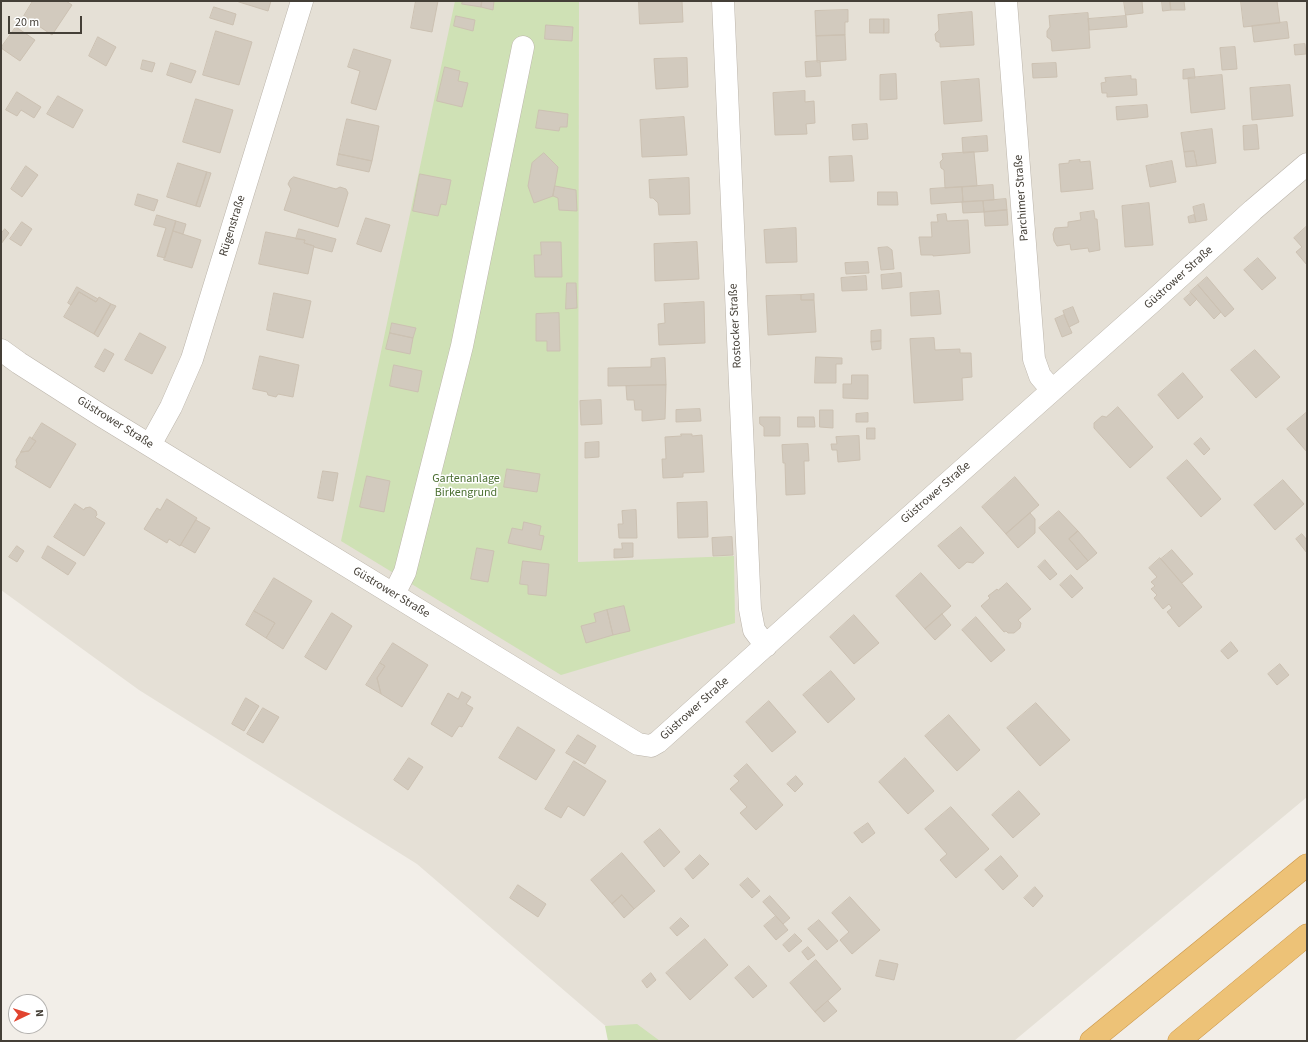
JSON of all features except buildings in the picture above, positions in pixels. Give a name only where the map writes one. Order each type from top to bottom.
[{"type":"highway","points":[[1091,1041],[1307,865]]},
{"type":"highway","points":[[1178,1041],[1307,936]]},
{"type":"street","name":"Rügenstraße","points":[[150,445],[171,408],[192,359],[302,1]]},
{"type":"street","name":"Rostocker Straße","points":[[722,1],[750,609],[754,630],[766,646]]},
{"type":"street","name":"Parchimer Straße","points":[[1006,1],[1034,359],[1040,376],[1052,390]]},
{"type":"street","points":[[394,594],[405,572],[462,346],[523,47]]},
{"type":"street","name":"Güstrower Straße","points":[[1,350],[50,383],[150,445],[638,744],[651,746],[658,742],[1253,210],[1307,164]]},
{"type":"shaded area","points":[[1,1],[1307,1],[1307,797],[1014,1041],[623,1041],[417,864],[139,690],[1,590]]},
{"type":"green space","name":"Gartenanlage Birkengrund","points":[[455,1],[579,1],[578,562],[734,556],[735,623],[561,675],[341,541]]},
{"type":"green space","points":[[637,1024],[660,1041],[608,1041],[605,1026]]}]
